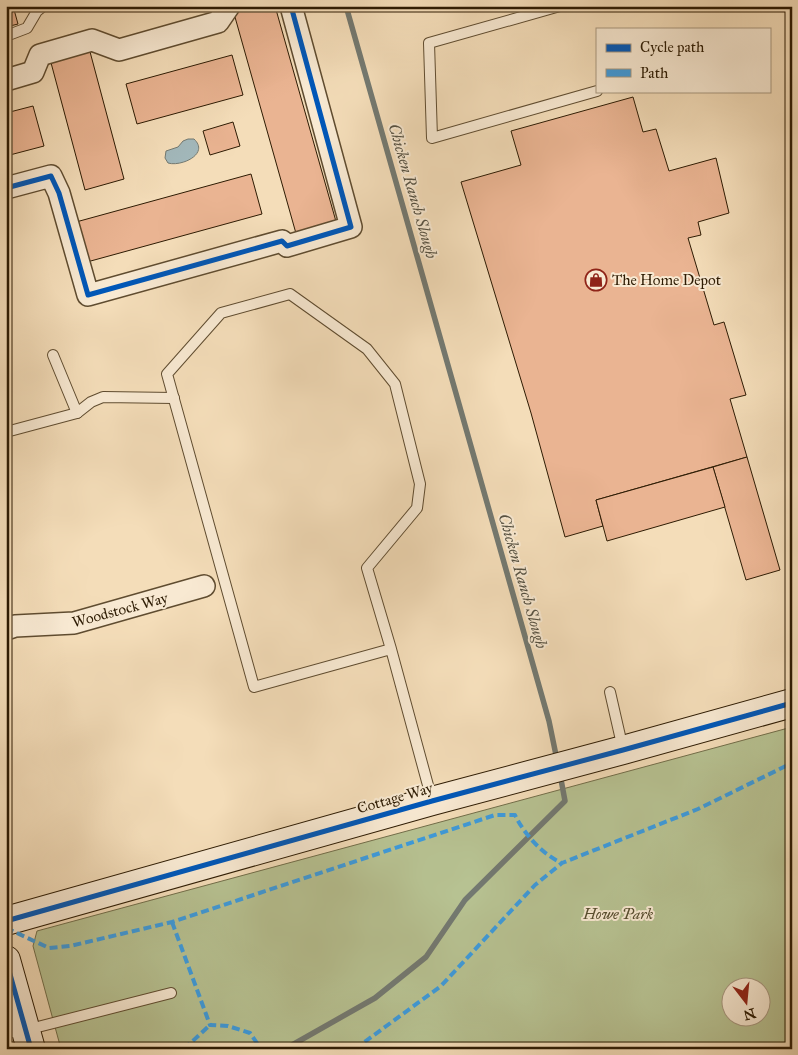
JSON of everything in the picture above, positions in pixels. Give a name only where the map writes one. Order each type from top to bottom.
[{"type":"street","points":[[6,80],[33,72],[40,55],[92,40],[119,50],[218,22],[229,6]]},
{"type":"street","points":[[6,188],[51,176],[59,193],[88,295],[282,241],[287,246],[351,227],[291,6]]},
{"type":"street","name":"Woodstock Way","points":[[6,629],[15,626],[74,623],[204,586]]},
{"type":"street","name":"Cottage Way","points":[[6,921],[432,801],[792,703]]},
{"type":"street","points":[[6,960],[21,1037]]},
{"type":"lane","points":[[560,6],[429,43],[432,138],[596,91]]},
{"type":"lane","points":[[6,36],[27,28],[36,16],[37,11],[42,7]]},
{"type":"lane","points":[[391,649],[254,687],[167,374],[221,313],[290,294],[366,349],[395,384],[420,484],[418,508],[367,568],[391,649],[432,801]]},
{"type":"lane","points":[[53,355],[77,413]]},
{"type":"lane","points":[[6,432],[77,413],[91,402],[103,397],[174,398]]},
{"type":"lane","points":[[610,692],[623,750]]},
{"type":"lane","points":[[21,1037],[171,993]]},
{"type":"green space","name":"Howe Park","points":[[792,727],[792,1049],[61,1049],[33,946],[37,931]]},
{"type":"water","points":[[194,139],[198,145],[199,150],[196,154],[192,158],[180,163],[168,163],[165,158],[166,151],[178,147],[183,141]]},
{"type":"building","points":[[6,6],[13,6],[18,24],[6,27]]},
{"type":"building","points":[[245,6],[275,6],[337,225],[297,237],[233,10]]},
{"type":"building","points":[[89,48],[124,179],[85,190],[50,59]]},
{"type":"building","points":[[232,55],[243,95],[137,124],[126,84]]},
{"type":"building","name":"The Home Depot","points":[[633,97],[643,132],[656,129],[669,171],[716,158],[729,213],[698,222],[701,235],[688,238],[714,325],[724,322],[746,395],[730,399],[747,457],[596,500],[603,526],[565,537],[531,413],[461,182],[521,165],[511,131]]},
{"type":"building","points":[[33,106],[44,146],[6,156],[6,113]]},
{"type":"building","points":[[233,122],[240,146],[210,155],[203,131]]},
{"type":"building","points":[[251,174],[262,214],[87,262],[76,222]]},
{"type":"building","points":[[747,457],[780,570],[746,580],[713,467]]},
{"type":"building","points":[[713,467],[725,507],[607,541],[596,500]]},
{"type":"waterway","name":"Chicken Ranch Slough","points":[[346,6],[549,721],[557,760]]},
{"type":"waterway","name":"Chicken Ranch Slough","points":[[285,1049],[375,998],[426,957],[465,900],[565,801],[560,774]]},
{"type":"marked path","points":[[355,1049],[441,986],[535,885],[562,863],[698,809],[792,763]]},
{"type":"marked path","points":[[6,928],[49,948],[70,946],[172,922],[495,815],[515,815],[523,829],[535,843],[548,855],[562,863]]},
{"type":"marked path","points":[[172,922],[210,1025],[228,1026],[250,1033],[261,1049]]},
{"type":"marked path","points":[[184,1049],[210,1025]]},
{"type":"cycle path","points":[[6,188],[51,176],[59,193],[88,295],[282,241],[287,246],[351,227],[291,6]]},
{"type":"cycle path","points":[[6,921],[432,801],[792,703]]},
{"type":"cycle path","points":[[6,960],[31,1049]]},
{"type":"place","name":"The Home Depot","points":[[596,280]]}]
